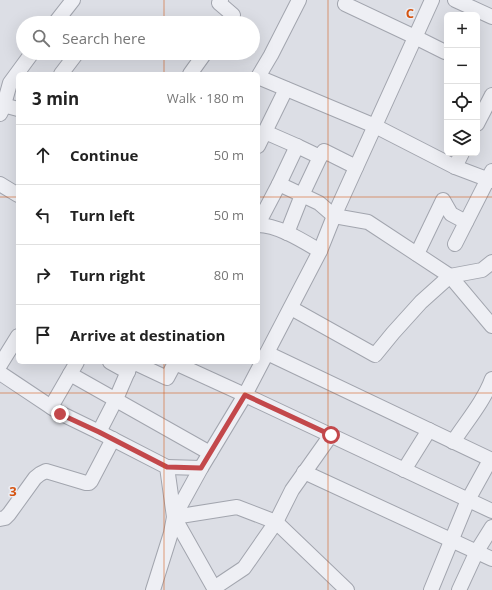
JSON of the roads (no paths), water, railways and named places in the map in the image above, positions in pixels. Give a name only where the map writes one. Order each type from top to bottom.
[{"type":"street","points":[[60,16],[73,0]]},
{"type":"street","points":[[221,0],[219,2],[232,16]]},
{"type":"street","points":[[260,74],[299,0]]},
{"type":"street","points":[[153,590],[171,533],[174,517],[201,468],[245,395],[320,251],[334,216],[432,0]]},
{"type":"street","points":[[455,0],[474,12]]},
{"type":"street","points":[[345,4],[444,52]]},
{"type":"street","points":[[480,14],[492,17]]},
{"type":"street","points":[[16,109],[1,107],[5,79],[25,60]]},
{"type":"street","points":[[63,72],[72,60]]},
{"type":"street","points":[[192,72],[201,60]]},
{"type":"street","points":[[260,78],[375,126],[455,167],[491,177],[454,244]]},
{"type":"street","points":[[260,142],[286,89]]},
{"type":"street","points":[[480,120],[488,110],[492,95]]},
{"type":"street","points":[[265,132],[320,157]]},
{"type":"street","points":[[260,220],[297,146]]},
{"type":"street","points":[[287,233],[302,195],[324,151],[356,167]]},
{"type":"street","points":[[455,167],[460,156]]},
{"type":"street","points":[[0,184],[16,194]]},
{"type":"street","points":[[279,184],[319,203],[334,216],[368,222],[417,254],[450,276],[492,326]]},
{"type":"street","points":[[417,254],[443,200],[451,214],[466,222]]},
{"type":"street","points":[[260,224],[287,233],[320,251]]},
{"type":"street","points":[[291,308],[375,355],[421,302],[450,276],[482,270],[492,262]]},
{"type":"street","points":[[0,365],[16,339]]},
{"type":"street","points":[[267,353],[491,460],[468,500],[431,590]]},
{"type":"street","points":[[99,432],[116,400],[131,365],[167,378],[174,364]]},
{"type":"street","points":[[177,364],[492,511]]},
{"type":"street","points":[[51,407],[73,368],[116,400],[210,453]]},
{"type":"street","points":[[0,373],[60,414],[167,467],[201,468]]},
{"type":"street","points":[[453,442],[482,399],[492,379]]},
{"type":"street","points":[[404,470],[429,430]]},
{"type":"street","points":[[167,467],[174,517],[214,589],[244,568],[276,522],[292,490],[331,435]]},
{"type":"street","points":[[0,519],[5,518],[9,514],[35,478],[46,471],[89,483],[113,439]]},
{"type":"street","points":[[304,472],[492,559]]},
{"type":"street","points":[[174,517],[237,507],[276,522],[347,590]]},
{"type":"street","points":[[460,590],[477,551],[492,527]]}]
